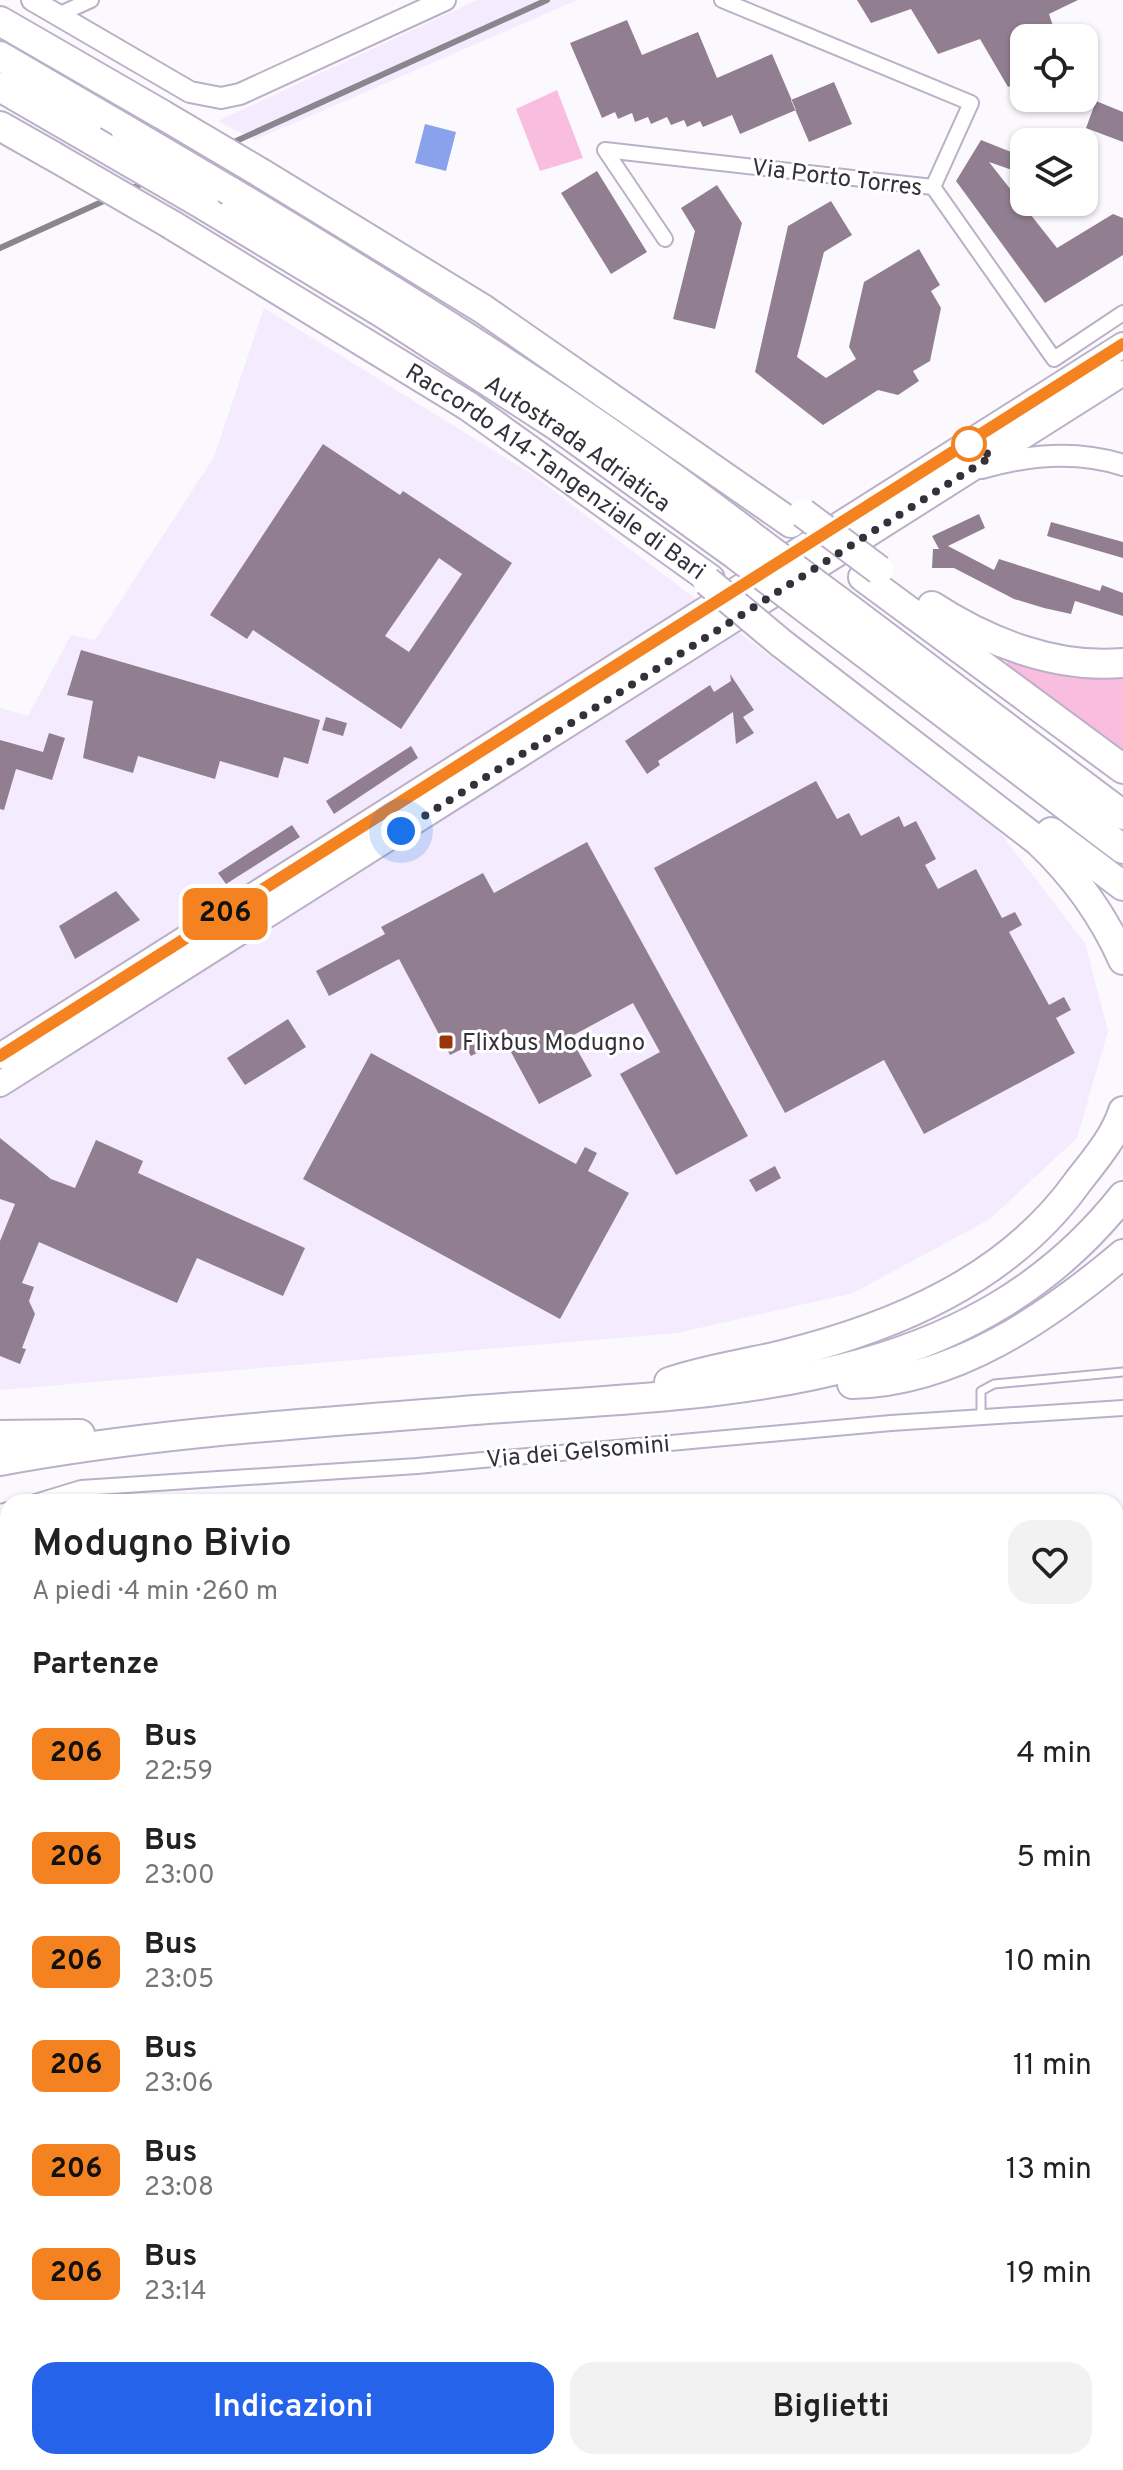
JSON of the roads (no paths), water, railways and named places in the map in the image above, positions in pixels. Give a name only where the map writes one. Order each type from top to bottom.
[{"type":"highway","points":[[0,21],[261,173],[483,309],[797,518],[1123,769]]},
{"type":"highway","name":"Autostrada Adriatica","points":[[0,56],[373,277],[551,393],[827,608],[1123,815]]},
{"type":"highway","name":"Autostrada Adriatica","points":[[0,87],[384,314],[748,549]]},
{"type":"highway","name":"Raccordo A14-Tangenziale di Bari","points":[[0,126],[172,225],[468,406],[647,532],[784,640],[1123,886]]},
{"type":"highway","points":[[871,573],[958,624],[1019,649],[1047,658],[1123,663]]},
{"type":"highway","name":"Autostrada Adriatica","points":[[827,608],[1123,849]]},
{"type":"highway","points":[[784,640],[1038,841],[1095,905],[1123,960]]},
{"type":"highway","points":[[619,1399],[687,1376],[780,1356],[864,1331],[969,1283],[1009,1256],[1059,1209],[1096,1159],[1123,1111]]},
{"type":"highway","points":[[763,1386],[879,1361],[964,1324],[1036,1283],[1104,1220],[1123,1196]]},
{"type":"highway","points":[[0,1461],[153,1437],[763,1386],[861,1384],[915,1373],[999,1342],[1047,1314],[1123,1254]]},
{"type":"highway","points":[[0,1435],[34,1433],[153,1437]]},
{"type":"highway","points":[[0,1478],[88,1445]]},
{"type":"main road","points":[[0,1056],[1123,345]]},
{"type":"main road","points":[[0,1084],[1123,373]]},
{"type":"street","points":[[32,0],[190,92],[221,98],[240,94],[445,0]]},
{"type":"street","points":[[58,15],[91,0]]},
{"type":"street","points":[[722,0],[971,103],[933,187]]},
{"type":"street","name":"Via Porto Torres","points":[[665,239],[605,150],[933,187],[1054,359],[1123,313]]},
{"type":"street","points":[[966,472],[1004,462],[1047,456],[1102,458],[1123,465]]},
{"type":"street","name":"Via dei Gelsomini","points":[[61,1494],[81,1488],[417,1466],[981,1417],[1123,1408]]},
{"type":"lane","points":[[981,1417],[981,1391],[994,1384],[1123,1372]]},
{"type":"water","points":[[425,124],[456,132],[446,171],[415,163]]},
{"type":"railway","points":[[0,248],[547,0]]},
{"type":"place","name":"Flixbus Modugno","points":[[446,1042]]}]
